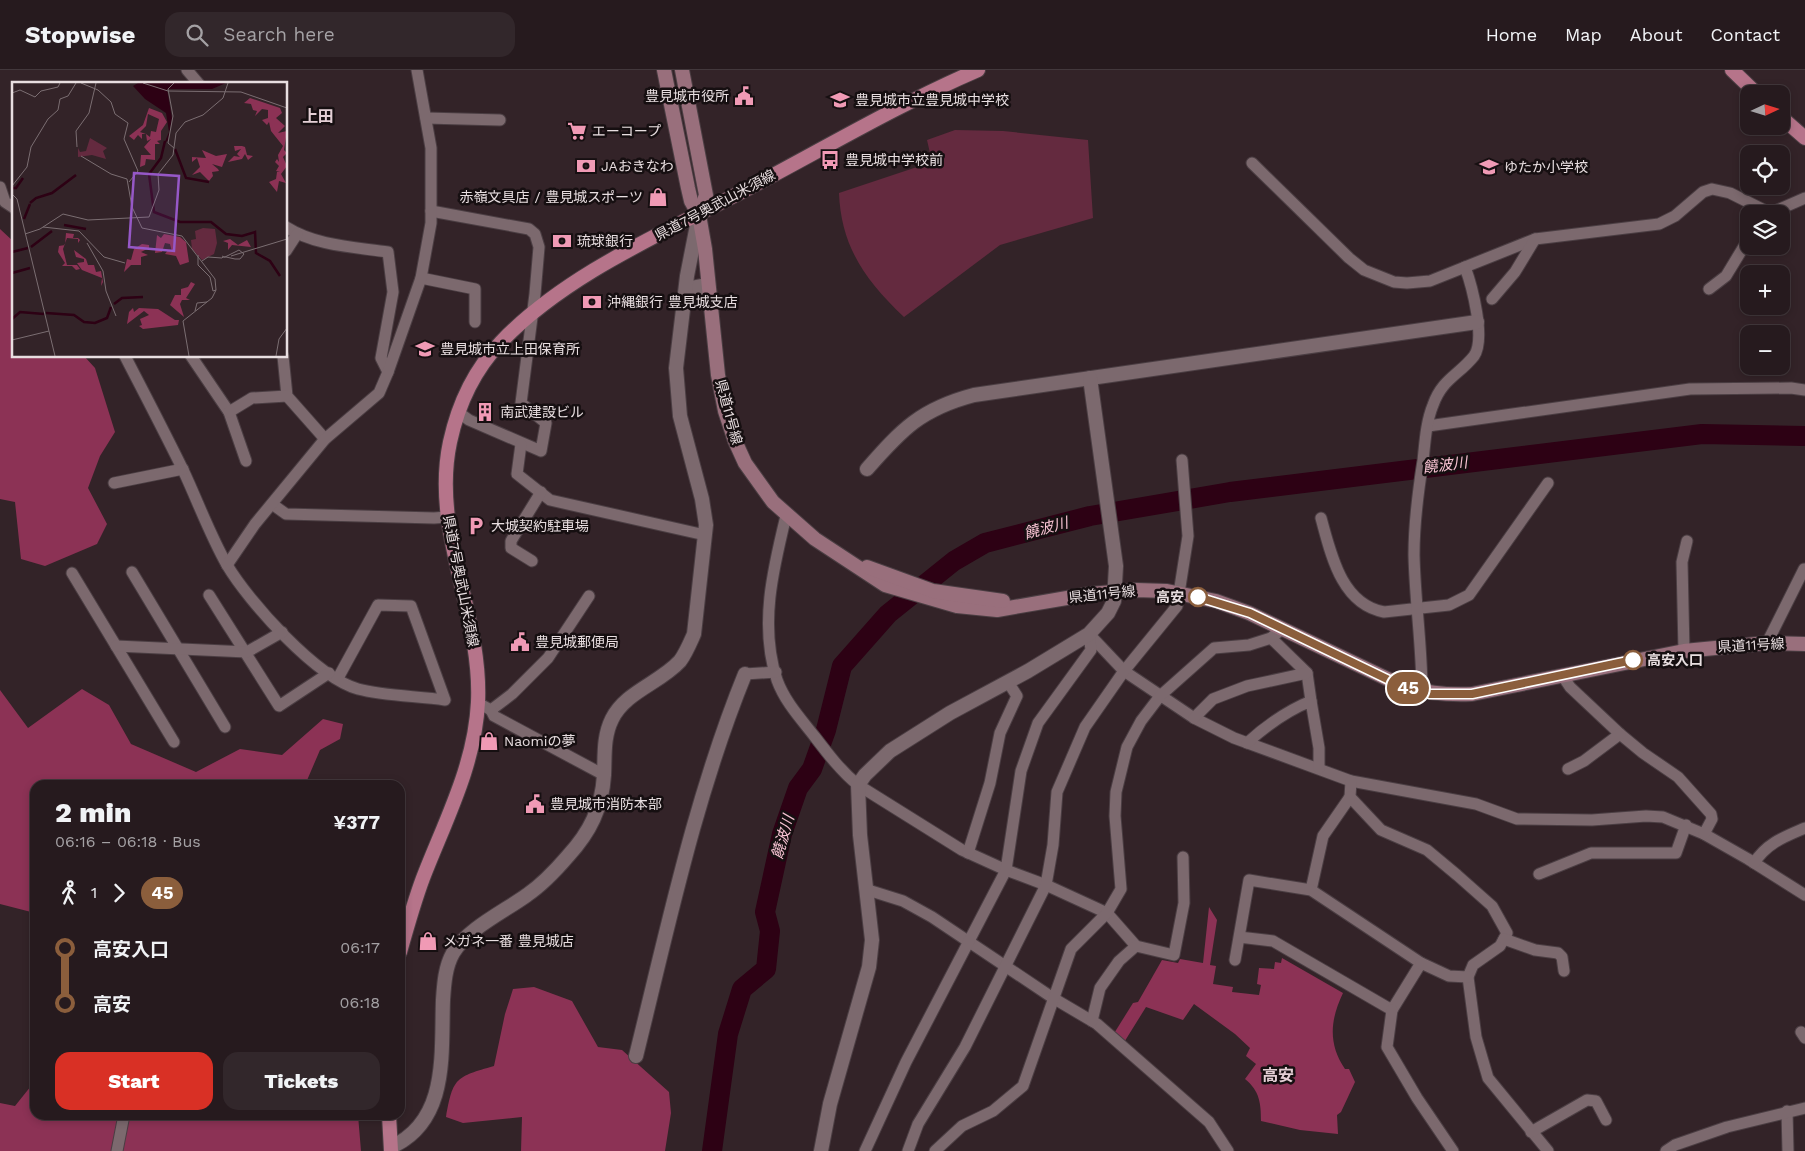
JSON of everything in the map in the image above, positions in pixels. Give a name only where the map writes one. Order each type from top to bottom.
[{"type":"main road","points":[[664,70],[690,195],[698,214]]},
{"type":"main road","points":[[682,70],[706,195],[698,214]]},
{"type":"main road","name":"県道7号奥武山米須線","points":[[405,936],[423,879],[463,778],[471,750],[478,703],[478,678],[473,638],[447,517],[447,455],[458,412],[465,394],[486,360],[504,339],[532,314],[598,269],[882,117],[978,70]]},
{"type":"main road","points":[[1732,70],[1748,85]]},
{"type":"main road","points":[[1790,125],[1805,138]]},
{"type":"main road","name":"県道11号線","points":[[698,214],[712,300],[718,375],[725,411],[745,463],[761,487],[786,516],[815,539],[850,562],[933,600],[997,610],[1033,602],[1116,591],[1157,590],[1180,594],[1233,606],[1277,634],[1422,692],[1472,694],[1562,674],[1684,651],[1767,643],[1805,644]]},
{"type":"main road","name":"県道11号線","points":[[891,581],[992,600],[1033,602]]},
{"type":"main road","points":[[389,1120],[391,1149]]},
{"type":"street","points":[[187,70],[197,82]]},
{"type":"street","points":[[227,564],[272,504],[325,439],[379,393],[388,372],[421,278],[429,239],[432,148],[417,70]]},
{"type":"street","points":[[426,118],[500,120]]},
{"type":"street","points":[[1252,163],[1349,258],[1377,277],[1394,282],[1421,283],[1534,239],[1659,224],[1675,216],[1704,192],[1712,189],[1730,193],[1754,205]]},
{"type":"street","points":[[0,187],[5,202],[12,207]]},
{"type":"street","points":[[1790,205],[1805,198]]},
{"type":"street","points":[[431,211],[529,229],[536,234],[539,247],[521,403],[546,423],[541,452],[469,420],[458,412]]},
{"type":"street","points":[[391,1149],[411,1136],[428,1116],[434,1101],[441,1065],[446,973],[453,953],[469,934],[539,886],[587,833],[598,813],[604,774],[606,736],[616,712],[628,700],[674,666],[688,648],[694,634],[705,535],[705,515],[683,433],[676,382],[685,296],[698,214]]},
{"type":"street","points":[[288,228],[297,234],[321,242],[388,252],[393,292],[382,358],[388,372]]},
{"type":"street","points":[[288,248],[297,234]]},
{"type":"street","points":[[1492,299],[1515,272],[1534,239]]},
{"type":"street","points":[[1709,289],[1726,276],[1740,253]]},
{"type":"street","points":[[1422,692],[1414,555],[1417,502],[1433,404],[1440,389],[1477,351],[1477,322],[1473,293],[1465,267]]},
{"type":"street","points":[[421,278],[475,288],[475,322]]},
{"type":"street","points":[[685,296],[691,288],[701,286],[708,291],[712,300]]},
{"type":"street","points":[[867,469],[906,427],[938,406],[993,391],[1477,322]]},
{"type":"street","points":[[126,358],[183,469],[227,564],[247,592],[282,632],[307,658],[333,676],[357,689],[445,700],[411,606],[378,605],[333,676],[279,706],[247,652],[209,595]]},
{"type":"street","points":[[192,358],[229,412],[246,461]]},
{"type":"street","points":[[283,358],[286,396],[325,439]]},
{"type":"street","points":[[821,1151],[830,1104],[869,967],[872,940],[868,890],[860,835],[858,785],[890,751],[950,713],[1008,682],[1089,634],[1108,613],[1116,591],[1114,543],[1090,378]]},
{"type":"street","points":[[1428,426],[1690,389],[1791,388],[1805,390]]},
{"type":"street","points":[[229,412],[252,398],[286,396]]},
{"type":"street","points":[[521,444],[517,474],[550,500],[705,535]]},
{"type":"street","points":[[908,1151],[918,1124],[966,1046],[1046,885],[1053,845],[1057,792],[1085,727],[1124,671],[1177,606],[1188,533],[1182,462]]},
{"type":"street","points":[[114,483],[183,469]]},
{"type":"street","points":[[1321,518],[1332,558],[1345,584],[1359,601],[1374,610],[1384,612],[1449,605],[1469,595],[1548,483]]},
{"type":"street","points":[[532,561],[511,548],[511,540],[540,492]]},
{"type":"street","points":[[272,504],[286,514],[447,517]]},
{"type":"street","points":[[786,516],[770,588],[770,634],[776,672],[791,707],[844,774],[858,785],[968,853],[1046,885],[1107,913],[1136,946],[1174,955],[1184,903],[1183,857]]},
{"type":"street","points":[[1684,651],[1682,562],[1687,541]]},
{"type":"street","points":[[1767,643],[1804,569]]},
{"type":"street","points":[[132,572],[225,727]]},
{"type":"street","points":[[72,573],[174,742]]},
{"type":"street","points":[[491,710],[512,694],[548,658],[590,596]]},
{"type":"street","points":[[116,646],[247,652],[282,632]]},
{"type":"street","points":[[1089,634],[1124,671],[1194,718],[1247,743],[1351,781],[1476,804],[1517,819],[1592,820],[1646,816],[1663,818],[1686,825],[1704,834],[1754,862],[1805,895]]},
{"type":"street","points":[[865,1151],[906,1062],[1006,870],[1021,771],[1038,723],[1091,650],[1089,634]]},
{"type":"street","points":[[934,1151],[962,1126],[993,1112],[1023,1086],[1071,949],[1107,913],[1121,889],[1114,816],[1116,792],[1127,747],[1141,721],[1160,696],[1214,648],[1249,646],[1277,634],[1307,673],[1319,748],[1319,768]]},
{"type":"street","points":[[636,1056],[690,834],[709,769],[745,674],[776,672]]},
{"type":"street","points":[[1194,718],[1213,700],[1247,686],[1307,673]]},
{"type":"street","points":[[1562,674],[1570,687],[1620,734],[1642,753],[1678,777],[1711,814],[1712,819],[1704,834]]},
{"type":"street","points":[[968,853],[990,783],[1000,733],[1018,696],[1008,682]]},
{"type":"street","points":[[1247,743],[1274,720],[1294,708],[1311,702]]},
{"type":"street","points":[[478,703],[491,710],[494,716],[604,774]]},
{"type":"street","points":[[1568,769],[1584,761],[1620,734]]},
{"type":"street","points":[[1311,890],[1323,836],[1350,797],[1351,781]]},
{"type":"street","points":[[1350,797],[1381,830],[1427,850],[1492,906],[1508,933],[1500,946],[1473,965],[1468,977],[1476,1036],[1488,1078],[1548,1151]]},
{"type":"street","points":[[1540,874],[1591,852],[1676,853],[1686,825]]},
{"type":"street","points":[[1754,862],[1763,849],[1773,842],[1805,828]]},
{"type":"street","points":[[1235,960],[1249,880],[1311,890],[1421,963],[1449,976],[1468,977]]},
{"type":"street","points":[[868,890],[903,901],[1092,1021],[1209,1122],[1228,1151]]},
{"type":"street","points":[[1239,937],[1273,941],[1392,1010]]},
{"type":"street","points":[[1504,939],[1535,950],[1558,954],[1562,957],[1564,971]]},
{"type":"street","points":[[1092,1021],[1100,988],[1119,961],[1136,946]]},
{"type":"street","points":[[1421,963],[1392,1010],[1387,1047],[1417,1098],[1453,1151]]},
{"type":"street","points":[[1531,1132],[1586,1100],[1596,1100],[1606,1120]]},
{"type":"street","points":[[1666,1151],[1676,1145],[1727,1127],[1805,1108]]},
{"type":"street","points":[[1787,1111],[1788,1151]]},
{"type":"street","points":[[118,1151],[123,1120]]},
{"type":"shaded area","points":[[955,130],[1003,131],[1088,140],[1093,218],[1000,245],[904,317],[878,290],[858,262],[845,230],[839,193],[932,162],[927,140]]},
{"type":"shaded area","points":[[0,229],[12,240],[12,358],[86,358],[95,368],[115,432],[100,456],[88,488],[107,524],[97,544],[45,566],[21,559],[15,502],[0,499]]},
{"type":"shaded area","points":[[82,689],[109,705],[131,744],[196,772],[240,749],[282,755],[323,719],[343,724],[340,739],[320,750],[307,780],[30,780],[30,912],[0,904],[0,690],[28,728]]},
{"type":"shaded area","points":[[1209,907],[1217,920],[1210,965],[1216,966],[1213,984],[1233,987],[1232,992],[1259,995],[1261,985],[1257,984],[1259,968],[1274,969],[1275,962],[1281,963],[1282,958],[1343,993],[1333,1022],[1333,1041],[1340,1060],[1345,1069],[1349,1069],[1355,1082],[1341,1112],[1337,1115],[1338,1134],[1300,1130],[1261,1121],[1259,1098],[1254,1088],[1245,1079],[1256,1064],[1246,1056],[1250,1048],[1235,1034],[1194,1004],[1183,1020],[1146,1007],[1123,1044],[1113,1035],[1133,1003],[1138,1002],[1162,960],[1178,963],[1180,959],[1203,963]]},
{"type":"shaded area","points":[[534,987],[572,1001],[598,1047],[622,1050],[669,1092],[671,1113],[665,1151],[521,1151],[522,1117],[463,1123],[446,1117],[451,1094],[458,1081],[471,1073],[494,1066],[505,1014],[513,989]]},
{"type":"shaded area","points":[[30,1087],[30,1120],[358,1120],[361,1151],[0,1151],[0,1103],[15,1106]]},
{"type":"waterway","name":"饒波川","points":[[712,1151],[728,1034],[742,989],[766,969],[770,931],[765,912],[782,834],[798,788],[812,769],[826,730],[842,666],[888,614],[954,561],[985,543],[1090,516],[1230,492],[1702,434],[1805,436]]},
{"type":"bus line","name":"45","points":[[1198,597],[1233,606],[1250,613],[1389,680],[1430,694],[1472,694],[1633,660]]},
{"type":"place","name":"豊見城市役所","points":[[744,96]]},
{"type":"place","name":"豊見城市立豊見城中学校","points":[[840,100]]},
{"type":"place","name":"エーコープ","points":[[577,131]]},
{"type":"place","name":"豊見城中学校前","points":[[830,160]]},
{"type":"place","name":"JAおきなわ","points":[[586,166]]},
{"type":"place","name":"ゆたか小学校","points":[[1489,167]]},
{"type":"place","name":"赤嶺文具店 / 豊見城スポーツ","points":[[658,197]]},
{"type":"place","name":"琉球銀行","points":[[562,241]]},
{"type":"place","name":"沖縄銀行 豊見城支店","points":[[592,302]]},
{"type":"place","name":"豊見城市立上田保育所","points":[[425,349]]},
{"type":"place","name":"南武建設ビル","points":[[485,412]]},
{"type":"place","name":"大城契約駐車場","points":[[476,526]]},
{"type":"place","name":"高安","points":[[1198,597]]},
{"type":"place","name":"豊見城郵便局","points":[[520,642]]},
{"type":"place","name":"高安入口","points":[[1633,660]]},
{"type":"place","name":"Naomiの夢","points":[[489,741]]},
{"type":"place","name":"豊見城市消防本部","points":[[535,804]]},
{"type":"place","name":"メガネ一番 豊見城店","points":[[428,941]]},
{"type":"district","name":"上田","points":[[318,116]]},
{"type":"district","name":"高安","points":[[1278,1075]]}]
